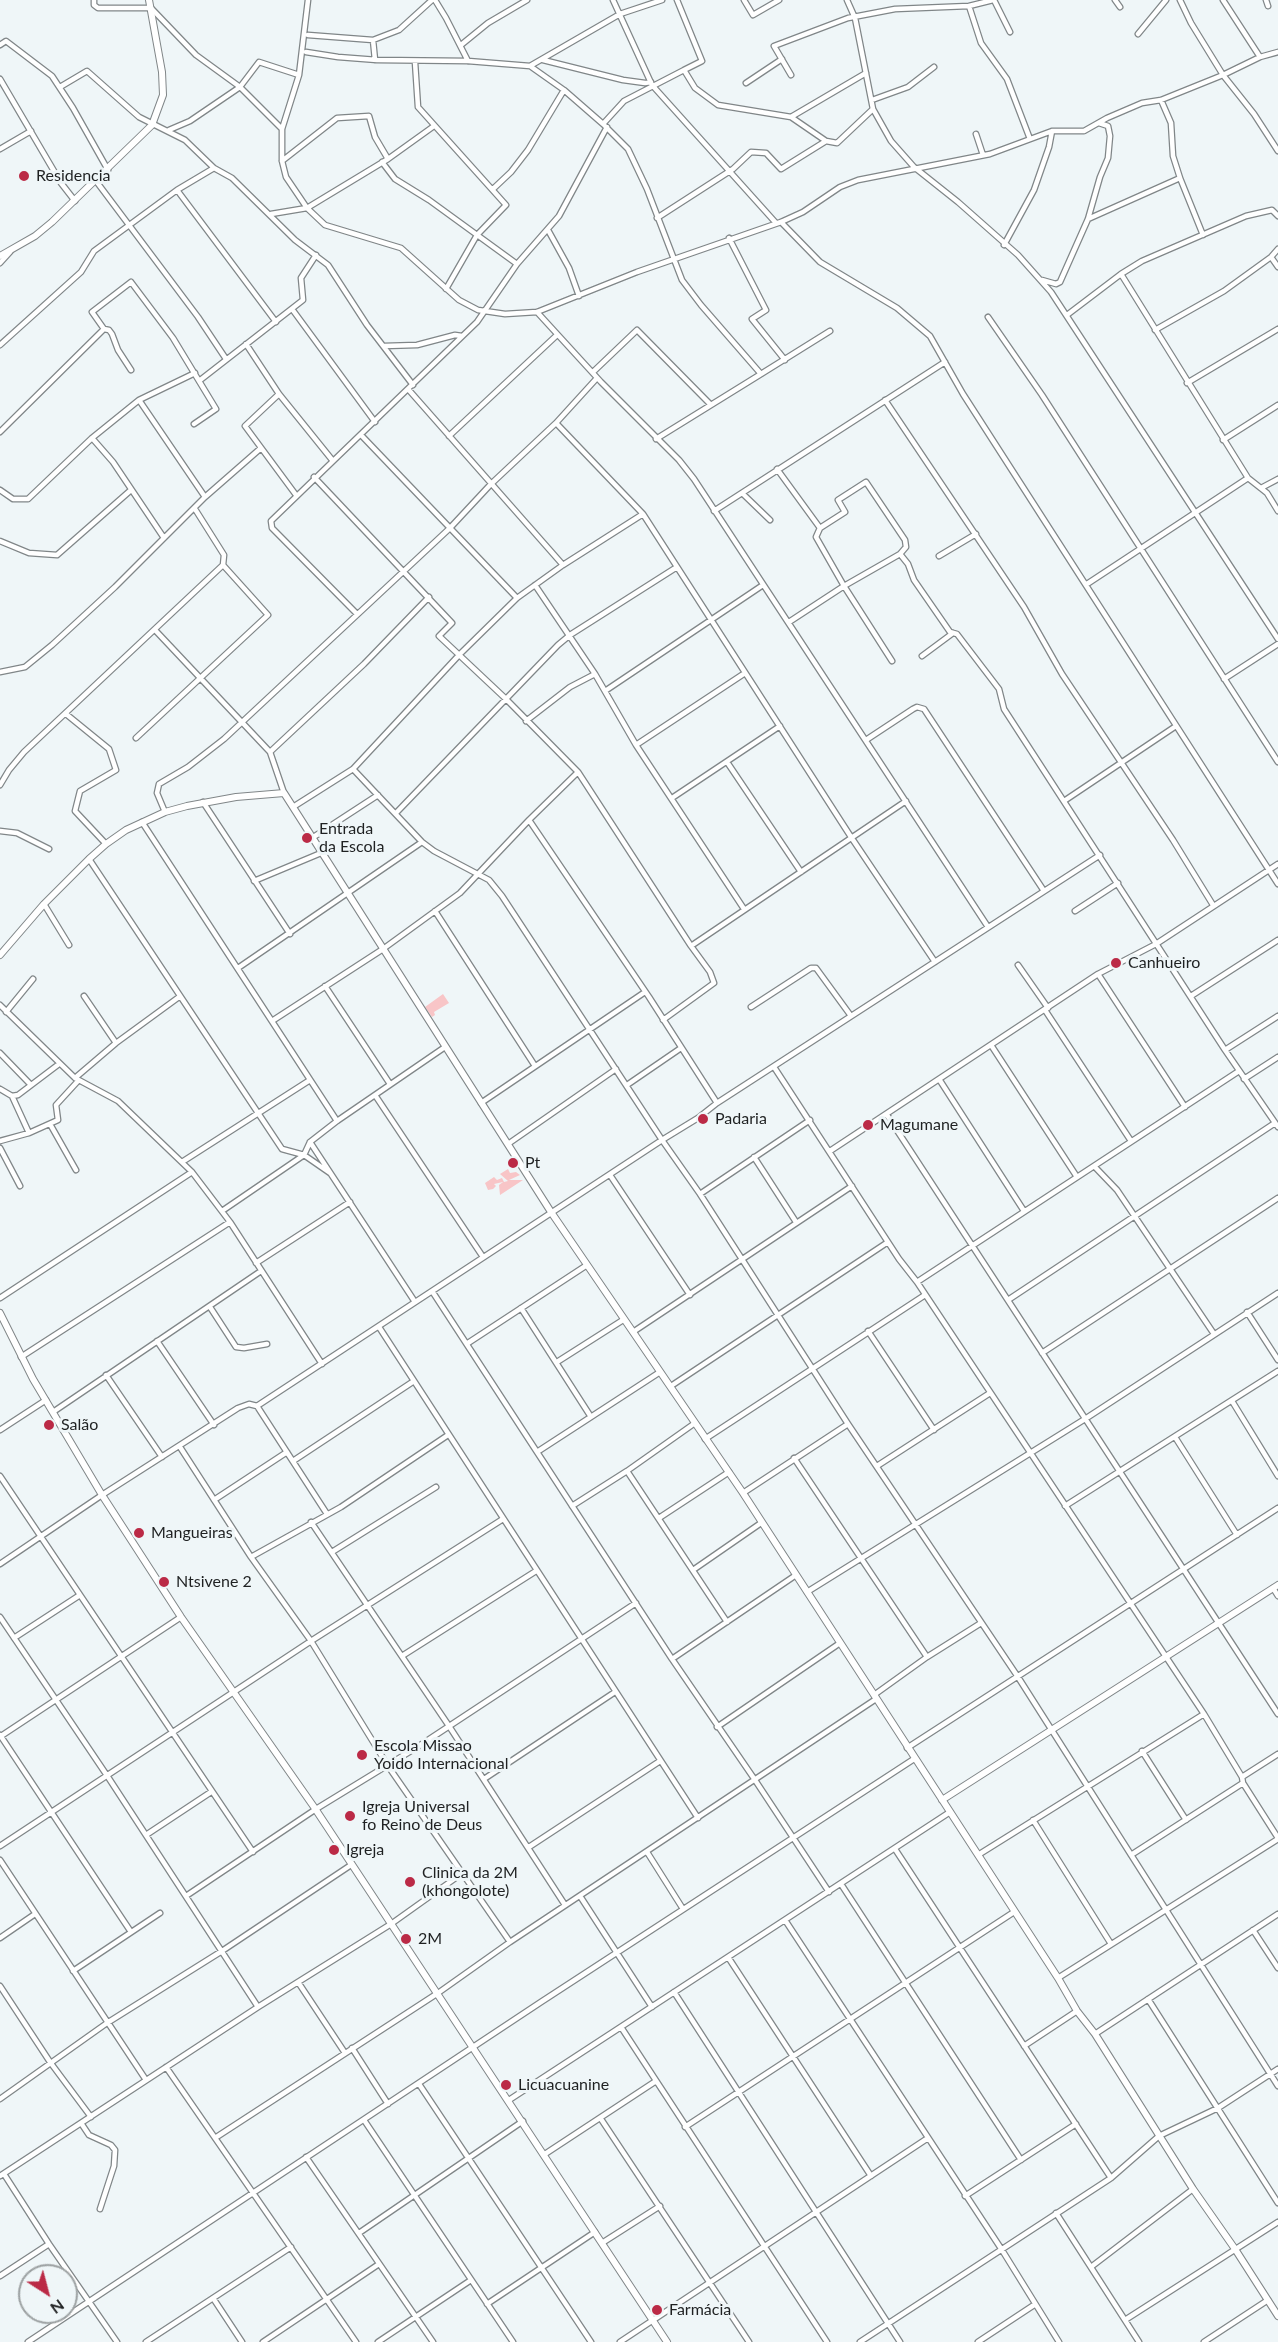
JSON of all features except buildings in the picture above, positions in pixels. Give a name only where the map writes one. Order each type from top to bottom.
[{"type":"street","points":[[94,0],[94,5],[98,8],[151,8],[196,55],[240,87],[282,129]]},
{"type":"street","points":[[0,256],[35,236],[108,170],[152,125],[163,95],[162,72],[149,0]]},
{"type":"street","points":[[308,0],[298,75],[282,129],[282,161],[286,177],[307,208],[325,225],[401,248],[459,300],[483,311],[505,314],[537,312],[729,238],[779,223],[803,212],[840,187],[858,180],[983,155],[1052,131],[1084,131],[1142,103],[1161,100],[1260,57],[1278,52]]},
{"type":"street","points":[[308,35],[373,40],[399,30],[433,0],[468,61]]},
{"type":"street","points":[[460,45],[488,23],[527,0]]},
{"type":"street","points":[[613,0],[652,84],[729,171],[820,262],[897,308],[926,332],[1278,884]]},
{"type":"street","points":[[530,66],[620,14],[662,0]]},
{"type":"street","points":[[357,614],[272,528],[271,521],[477,322],[517,264],[548,230],[568,201],[605,126],[624,100],[702,61],[677,0]]},
{"type":"street","points":[[744,0],[753,15],[779,0]]},
{"type":"street","points":[[847,0],[855,18],[873,109],[898,150],[914,167],[1018,255],[1042,280],[1068,315],[1278,639]]},
{"type":"street","points":[[954,0],[954,7]]},
{"type":"street","points":[[791,75],[774,46],[848,18],[895,9],[969,6],[993,0],[1010,32]]},
{"type":"street","points":[[1115,0],[1120,7]]},
{"type":"street","points":[[1138,34],[1166,0]]},
{"type":"street","points":[[1180,0],[1191,23],[1223,75],[1254,114],[1278,151]]},
{"type":"street","points":[[1223,0],[1260,57]]},
{"type":"street","points":[[969,6],[981,43],[1007,79],[1030,139]]},
{"type":"street","points":[[0,45],[6,40],[52,76],[108,170]]},
{"type":"street","points":[[373,40],[375,60]]},
{"type":"street","points":[[306,52],[375,60],[468,61],[530,66],[564,90],[628,149],[647,189],[673,261],[690,293],[761,374]]},
{"type":"street","points":[[746,83],[782,59]]},
{"type":"street","points":[[542,60],[623,80],[652,84]]},
{"type":"street","points":[[169,130],[190,121],[240,87],[260,62],[298,75]]},
{"type":"street","points":[[415,62],[418,107],[506,205],[477,235],[447,289]]},
{"type":"street","points":[[872,100],[908,87],[934,67]]},
{"type":"street","points":[[684,70],[695,88],[718,105],[791,117],[826,141],[837,143],[873,109]]},
{"type":"street","points":[[60,87],[87,71],[139,117],[185,140],[214,168],[232,178],[295,240],[328,265],[368,325],[413,385]]},
{"type":"street","points":[[791,117],[866,73]]},
{"type":"street","points":[[0,79],[61,183],[75,201]]},
{"type":"street","points":[[493,189],[511,172],[528,150],[564,90]]},
{"type":"street","points":[[1161,100],[1171,123],[1173,156],[1203,234]]},
{"type":"street","points":[[282,161],[337,118],[369,116],[375,137],[388,159]]},
{"type":"street","points":[[1042,280],[1056,284],[1060,282],[1088,219],[1108,158],[1110,136],[1108,126],[1099,123]]},
{"type":"street","points":[[271,214],[307,208],[388,159],[434,126]]},
{"type":"street","points":[[0,149],[31,131]]},
{"type":"street","points":[[1004,245],[1034,190],[1052,131]]},
{"type":"street","points":[[975,134],[983,155]]},
{"type":"street","points":[[657,218],[754,152],[766,153],[781,169],[826,141]]},
{"type":"street","points":[[382,162],[395,179],[429,200],[517,264]]},
{"type":"street","points":[[0,345],[81,272],[94,251],[177,190],[214,168]]},
{"type":"street","points":[[1088,219],[1180,178]]},
{"type":"street","points":[[96,181],[226,358]]},
{"type":"street","points":[[177,190],[276,322]]},
{"type":"street","points":[[1068,315],[1120,274],[1142,261],[1246,216],[1272,210],[1278,216]]},
{"type":"street","points":[[548,230],[569,268],[579,296]]},
{"type":"street","points":[[729,238],[766,310],[752,319],[784,360]]},
{"type":"street","points":[[0,263],[14,248]]},
{"type":"street","points":[[1155,330],[1224,291],[1271,257],[1278,249]]},
{"type":"street","points":[[200,381],[226,358],[303,300],[301,278],[316,255]]},
{"type":"street","points":[[1271,257],[1278,267]]},
{"type":"street","points":[[1120,274],[1248,478],[1261,488],[1278,511]]},
{"type":"street","points":[[131,370],[118,350],[112,334],[109,330],[104,329],[92,312],[131,282],[174,338],[216,409],[194,424]]},
{"type":"street","points":[[292,309],[375,422]]},
{"type":"street","points":[[537,312],[597,378],[656,439],[680,460],[789,622],[988,927]]},
{"type":"street","points":[[988,317],[1042,395],[1278,762]]},
{"type":"street","points":[[0,432],[104,329]]},
{"type":"street","points":[[1187,383],[1278,329]]},
{"type":"street","points":[[593,372],[637,330],[710,404]]},
{"type":"street","points":[[656,439],[830,331]]},
{"type":"street","points":[[449,436],[557,334]]},
{"type":"street","points":[[384,346],[417,345],[455,335],[462,336]]},
{"type":"street","points":[[246,344],[279,394],[333,461]]},
{"type":"street","points":[[714,511],[945,362]]},
{"type":"street","points":[[0,489],[13,499],[28,499],[92,438],[139,400],[195,373]]},
{"type":"street","points":[[165,812],[157,793],[159,784],[206,754],[242,722],[450,528],[491,484],[556,423],[597,378]]},
{"type":"street","points":[[408,389],[563,565]]},
{"type":"street","points":[[279,394],[245,426],[296,495]]},
{"type":"street","points":[[139,400],[206,497]]},
{"type":"street","points":[[885,400],[1024,607],[1062,674],[1122,762],[1213,905]]},
{"type":"street","points":[[1223,440],[1278,405]]},
{"type":"street","points":[[556,423],[643,514],[851,837],[935,962]]},
{"type":"street","points":[[361,435],[516,598]]},
{"type":"street","points":[[92,438],[113,462],[164,538]]},
{"type":"street","points":[[0,672],[25,667],[34,660],[115,587],[206,497],[261,448]]},
{"type":"street","points":[[777,469],[820,528]]},
{"type":"street","points":[[314,477],[452,623],[440,636],[578,772],[710,972],[714,983],[663,1020]]},
{"type":"street","points":[[1087,584],[1248,478]]},
{"type":"street","points":[[1261,488],[1278,479]]},
{"type":"street","points":[[789,622],[844,586],[900,554],[906,547],[905,540],[866,482],[838,500],[845,512],[820,528],[816,537],[844,586],[892,661]]},
{"type":"street","points":[[0,541],[29,553],[57,555],[131,490]]},
{"type":"street","points":[[742,493],[770,520]]},
{"type":"street","points":[[0,785],[24,752],[223,565],[224,555],[195,509]]},
{"type":"street","points":[[293,807],[352,769],[516,598],[643,514]]},
{"type":"street","points":[[939,556],[976,534]]},
{"type":"street","points":[[900,554],[950,632],[957,634],[999,689],[1004,709],[1276,1125],[1008,1300]]},
{"type":"street","points":[[136,738],[268,615],[223,565]]},
{"type":"street","points":[[396,813],[570,635],[677,567]]},
{"type":"street","points":[[535,585],[570,635],[636,745],[744,909]]},
{"type":"street","points":[[604,691],[763,585]]},
{"type":"street","points":[[270,752],[364,664],[429,597]]},
{"type":"street","points":[[155,630],[270,752],[284,793],[311,838],[551,1212],[743,1493],[1058,1978],[1077,2011],[1095,2034],[1159,2136],[1278,2316]]},
{"type":"street","points":[[922,656],[953,633]]},
{"type":"street","points":[[1224,679],[1278,644]]},
{"type":"street","points":[[636,745],[745,673]]},
{"type":"street","points":[[526,721],[570,687],[595,674]]},
{"type":"street","points":[[866,740],[916,707],[924,709],[1044,891]]},
{"type":"street","points":[[66,714],[109,749],[116,770],[80,791],[75,812],[106,844]]},
{"type":"street","points":[[672,798],[780,726]]},
{"type":"street","points":[[1064,801],[1176,726]]},
{"type":"street","points":[[727,762],[801,872]]},
{"type":"street","points":[[352,769],[422,842],[489,880],[502,896],[700,1194],[848,1424],[1018,1677],[1278,2086]]},
{"type":"street","points":[[272,1021],[382,949],[460,893],[578,772]]},
{"type":"street","points":[[0,955],[44,904],[88,859],[106,844],[142,822],[165,812],[203,802],[284,793]]},
{"type":"street","points":[[311,838],[378,795]]},
{"type":"street","points":[[691,946],[906,801]]},
{"type":"street","points":[[203,802],[290,934]]},
{"type":"street","points":[[529,820],[717,1103]]},
{"type":"street","points":[[142,822],[337,1121]]},
{"type":"street","points":[[0,831],[26,836],[49,849]]},
{"type":"street","points":[[238,968],[422,842]]},
{"type":"street","points":[[254,881],[321,853]]},
{"type":"street","points":[[257,1406],[698,1118],[717,1103],[1100,855]]},
{"type":"street","points":[[88,859],[282,1149],[304,1155],[330,1173]]},
{"type":"street","points":[[831,1151],[1098,974],[1156,944],[1278,864]]},
{"type":"street","points":[[1075,911],[1118,883]]},
{"type":"street","points":[[44,904],[69,945]]},
{"type":"street","points":[[435,911],[535,1066]]},
{"type":"street","points":[[1191,996],[1278,940]]},
{"type":"street","points":[[1018,964],[1131,1142]]},
{"type":"street","points":[[751,1007],[811,968],[816,968],[851,1016]]},
{"type":"street","points":[[1098,974],[1185,1107]]},
{"type":"street","points":[[6,1012],[33,979]]},
{"type":"street","points":[[325,986],[390,1084]]},
{"type":"street","points":[[481,1103],[645,992]]},
{"type":"street","points":[[84,996],[116,1043]]},
{"type":"street","points":[[0,1141],[29,1133],[58,1120],[56,1105],[76,1080],[116,1043],[179,997]]},
{"type":"street","points":[[0,1005],[76,1080],[118,1101],[192,1172],[230,1222],[322,1364]]},
{"type":"street","points":[[1225,1050],[1278,1016]]},
{"type":"street","points":[[991,1045],[1077,1177]]},
{"type":"street","points":[[222,1211],[304,1155],[310,1142],[337,1121],[445,1047]]},
{"type":"street","points":[[627,1085],[681,1048]]},
{"type":"street","points":[[0,1053],[31,1085]]},
{"type":"street","points":[[1245,1079],[1278,1057]]},
{"type":"street","points":[[12,1096],[59,1064]]},
{"type":"street","points":[[774,1066],[888,1242],[917,1282],[1204,1714],[1242,1777],[1243,1783],[1277,1835],[1167,1910],[1058,1978]]},
{"type":"street","points":[[508,1144],[616,1069]]},
{"type":"street","points":[[917,1282],[1239,1071]]},
{"type":"street","points":[[939,1079],[1024,1212]]},
{"type":"street","points":[[182,1162],[309,1080]]},
{"type":"street","points":[[0,1089],[12,1096],[29,1133]]},
{"type":"street","points":[[375,1095],[483,1257]]},
{"type":"street","points":[[887,1115],[1278,1714]]},
{"type":"street","points":[[700,1194],[810,1120]]},
{"type":"street","points":[[50,1124],[76,1170]]},
{"type":"street","points":[[310,1142],[416,1302]]},
{"type":"street","points":[[0,1148],[20,1186]]},
{"type":"street","points":[[754,1157],[796,1222]]},
{"type":"street","points":[[1094,1166],[1117,1190],[1214,1334]]},
{"type":"street","points":[[0,1298],[192,1172]]},
{"type":"street","points":[[610,1174],[690,1296]]},
{"type":"street","points":[[633,1332],[852,1186]]},
{"type":"street","points":[[1042,1353],[1278,1198]]},
{"type":"street","points":[[256,1263],[350,1202]]},
{"type":"street","points":[[21,1357],[230,1222]]},
{"type":"street","points":[[671,1386],[888,1242]]},
{"type":"street","points":[[468,1343],[587,1265]]},
{"type":"street","points":[[53,1412],[261,1271]]},
{"type":"street","points":[[432,1291],[672,1659],[829,1892]]},
{"type":"street","points":[[807,1592],[1085,1419],[1278,1293]]},
{"type":"street","points":[[705,1439],[925,1295]]},
{"type":"street","points":[[210,1307],[236,1347],[267,1344]]},
{"type":"street","points":[[521,1308],[591,1417]]},
{"type":"street","points":[[1247,1312],[1278,1360]]},
{"type":"street","points":[[0,1313],[21,1357],[53,1412],[102,1494],[181,1617],[316,1809],[667,2342]]},
{"type":"street","points":[[557,1362],[623,1320]]},
{"type":"street","points":[[379,1327],[580,1640],[698,1818]]},
{"type":"street","points":[[868,1331],[934,1430]]},
{"type":"street","points":[[157,1341],[214,1425]]},
{"type":"street","points":[[1065,1506],[1278,1371]]},
{"type":"street","points":[[537,1452],[660,1372]]},
{"type":"street","points":[[106,1375],[162,1457]]},
{"type":"street","points":[[293,1461],[414,1381]]},
{"type":"street","points":[[877,1466],[990,1393]]},
{"type":"street","points":[[0,1430],[46,1400]]},
{"type":"street","points":[[1232,1401],[1278,1476]]},
{"type":"street","points":[[0,1564],[102,1494],[180,1447],[238,1408],[249,1404],[257,1406],[327,1514]]},
{"type":"street","points":[[572,1506],[695,1423]]},
{"type":"street","points":[[743,1493],[848,1424]]},
{"type":"street","points":[[251,1557],[341,1507],[448,1435]]},
{"type":"street","points":[[1175,1437],[1237,1534]]},
{"type":"street","points":[[180,1447],[251,1557],[311,1641],[388,1766],[510,1941]]},
{"type":"street","points":[[214,1500],[287,1452]]},
{"type":"street","points":[[794,1458],[927,1657]]},
{"type":"street","points":[[627,1471],[727,1622]]},
{"type":"street","points":[[659,1518],[729,1472]]},
{"type":"street","points":[[0,1476],[253,1852]]},
{"type":"street","points":[[332,1552],[436,1487]]},
{"type":"street","points":[[907,1748],[1278,1508]]},
{"type":"street","points":[[0,1846],[311,1641],[503,1519]]},
{"type":"street","points":[[311,1522],[449,1726],[565,1905]]},
{"type":"street","points":[[693,1570],[761,1523]]},
{"type":"street","points":[[402,1656],[536,1571]]},
{"type":"street","points":[[672,1659],[796,1575]]},
{"type":"street","points":[[942,1800],[1275,1586],[1278,1596]]},
{"type":"street","points":[[14,1638],[80,1595]]},
{"type":"street","points":[[186,1896],[316,1809],[388,1766],[636,1603]]},
{"type":"street","points":[[0,1617],[54,1700],[108,1776],[258,2007]]},
{"type":"street","points":[[131,1932],[0,1736],[181,1617]]},
{"type":"street","points":[[215,2138],[438,1993],[510,1941],[755,1780],[875,1697],[927,1657],[981,1623]]},
{"type":"street","points":[[717,1727],[840,1644]]},
{"type":"street","points":[[484,1779],[615,1692]]},
{"type":"street","points":[[978,1855],[1142,1750],[1204,1714]]},
{"type":"street","points":[[1142,1750],[1186,1820]]},
{"type":"street","points":[[1242,1777],[1278,1754]]},
{"type":"street","points":[[28,2342],[616,1952],[914,1759]]},
{"type":"street","points":[[529,1847],[660,1761]]},
{"type":"street","points":[[1131,1855],[1243,1783]]},
{"type":"street","points":[[146,1834],[211,1792]]},
{"type":"street","points":[[509,2100],[950,1812]]},
{"type":"street","points":[[1032,1820],[1111,1944]]},
{"type":"street","points":[[895,1849],[1111,2178]]},
{"type":"street","points":[[647,1852],[683,1909]]},
{"type":"street","points":[[0,1860],[146,2080]]},
{"type":"street","points":[[0,2099],[107,2023],[222,1951],[351,1864]]},
{"type":"street","points":[[117,2342],[2,2175],[258,2007],[391,1924],[464,1872]]},
{"type":"street","points":[[841,1884],[1021,2160]]},
{"type":"street","points":[[580,1896],[652,2007]]},
{"type":"street","points":[[685,2127],[1014,1912]]},
{"type":"street","points":[[73,1971],[160,1913]]},
{"type":"street","points":[[0,1938],[35,1914]]},
{"type":"street","points":[[1095,2034],[1278,1914]]},
{"type":"street","points":[[785,1920],[845,2008]]},
{"type":"street","points":[[785,1920],[1002,2250],[1059,2342]]},
{"type":"street","points":[[1254,1930],[1278,1968]]},
{"type":"street","points":[[728,1957],[871,2176]]},
{"type":"street","points":[[298,1982],[345,2053]]},
{"type":"street","points":[[0,1986],[50,2062],[91,2117]]},
{"type":"street","points":[[674,1992],[900,2342]]},
{"type":"street","points":[[1148,1999],[1278,2203]]},
{"type":"street","points":[[1024,2046],[1077,2011]]},
{"type":"street","points":[[621,2027],[827,2342]]},
{"type":"street","points":[[352,2048],[388,2104]]},
{"type":"street","points":[[166,2067],[356,2342]]},
{"type":"street","points":[[860,2342],[1111,2178],[1159,2136],[1218,2108],[1278,2069]]},
{"type":"street","points":[[544,2154],[602,2119],[656,2081]]},
{"type":"street","points":[[419,2084],[591,2342]]},
{"type":"street","points":[[602,2119],[749,2342]]},
{"type":"street","points":[[364,2120],[513,2342]]},
{"type":"street","points":[[359,2233],[523,2121]]},
{"type":"street","points":[[81,2123],[89,2135],[111,2145],[115,2150],[114,2166],[100,2209]]},
{"type":"street","points":[[965,2196],[1076,2124]]},
{"type":"street","points":[[620,2342],[928,2138]]},
{"type":"street","points":[[306,2157],[433,2342]]},
{"type":"street","points":[[1090,2267],[1194,2189]]},
{"type":"street","points":[[602,2243],[660,2206]]},
{"type":"street","points":[[1056,2213],[1139,2342]]},
{"type":"street","points":[[1125,2320],[1278,2222]]},
{"type":"street","points":[[487,2304],[595,2232]]},
{"type":"street","points":[[0,2276],[49,2244]]},
{"type":"street","points":[[146,2342],[291,2247]]},
{"type":"street","points":[[263,2342],[379,2264]]},
{"type":"street","points":[[378,2342],[471,2280]]},
{"type":"street","points":[[213,2298],[242,2342]]},
{"type":"street","points":[[1204,2342],[1268,2300]]},
{"type":"street","points":[[978,2342],[1034,2305]]},
{"type":"shaded area","points":[[443,994],[449,1003],[434,1012],[435,1015],[432,1017],[425,1007]]},
{"type":"shaded area","points":[[508,1169],[510,1173],[516,1172],[520,1175],[509,1180],[523,1180],[500,1195],[499,1185],[503,1182],[494,1184],[496,1186],[488,1190],[485,1183],[494,1177],[497,1180],[502,1178],[504,1182],[508,1181],[500,1174]]},
{"type":"place","name":"Residencia","points":[[24,176]]},
{"type":"place","name":"Entrada da Escola","points":[[307,838]]},
{"type":"place","name":"Canhueiro","points":[[1116,963]]},
{"type":"place","name":"Padaria","points":[[703,1119]]},
{"type":"place","name":"Magumane","points":[[868,1125]]},
{"type":"place","name":"Pt","points":[[513,1163]]},
{"type":"place","name":"Salão","points":[[49,1425]]},
{"type":"place","name":"Mangueiras","points":[[139,1533]]},
{"type":"place","name":"Ntsivene 2","points":[[164,1582]]},
{"type":"place","name":"Escola Missao Yoido Internacional","points":[[362,1755]]},
{"type":"place","name":"Igreja Universal fo Reino de Deus","points":[[350,1816]]},
{"type":"place","name":"Igreja","points":[[334,1850]]},
{"type":"place","name":"Clinica da 2M (khongolote)","points":[[410,1882]]},
{"type":"place","name":"2M","points":[[406,1939]]},
{"type":"place","name":"Licuacuanine","points":[[506,2085]]},
{"type":"place","name":"Farmácia","points":[[657,2310]]}]
